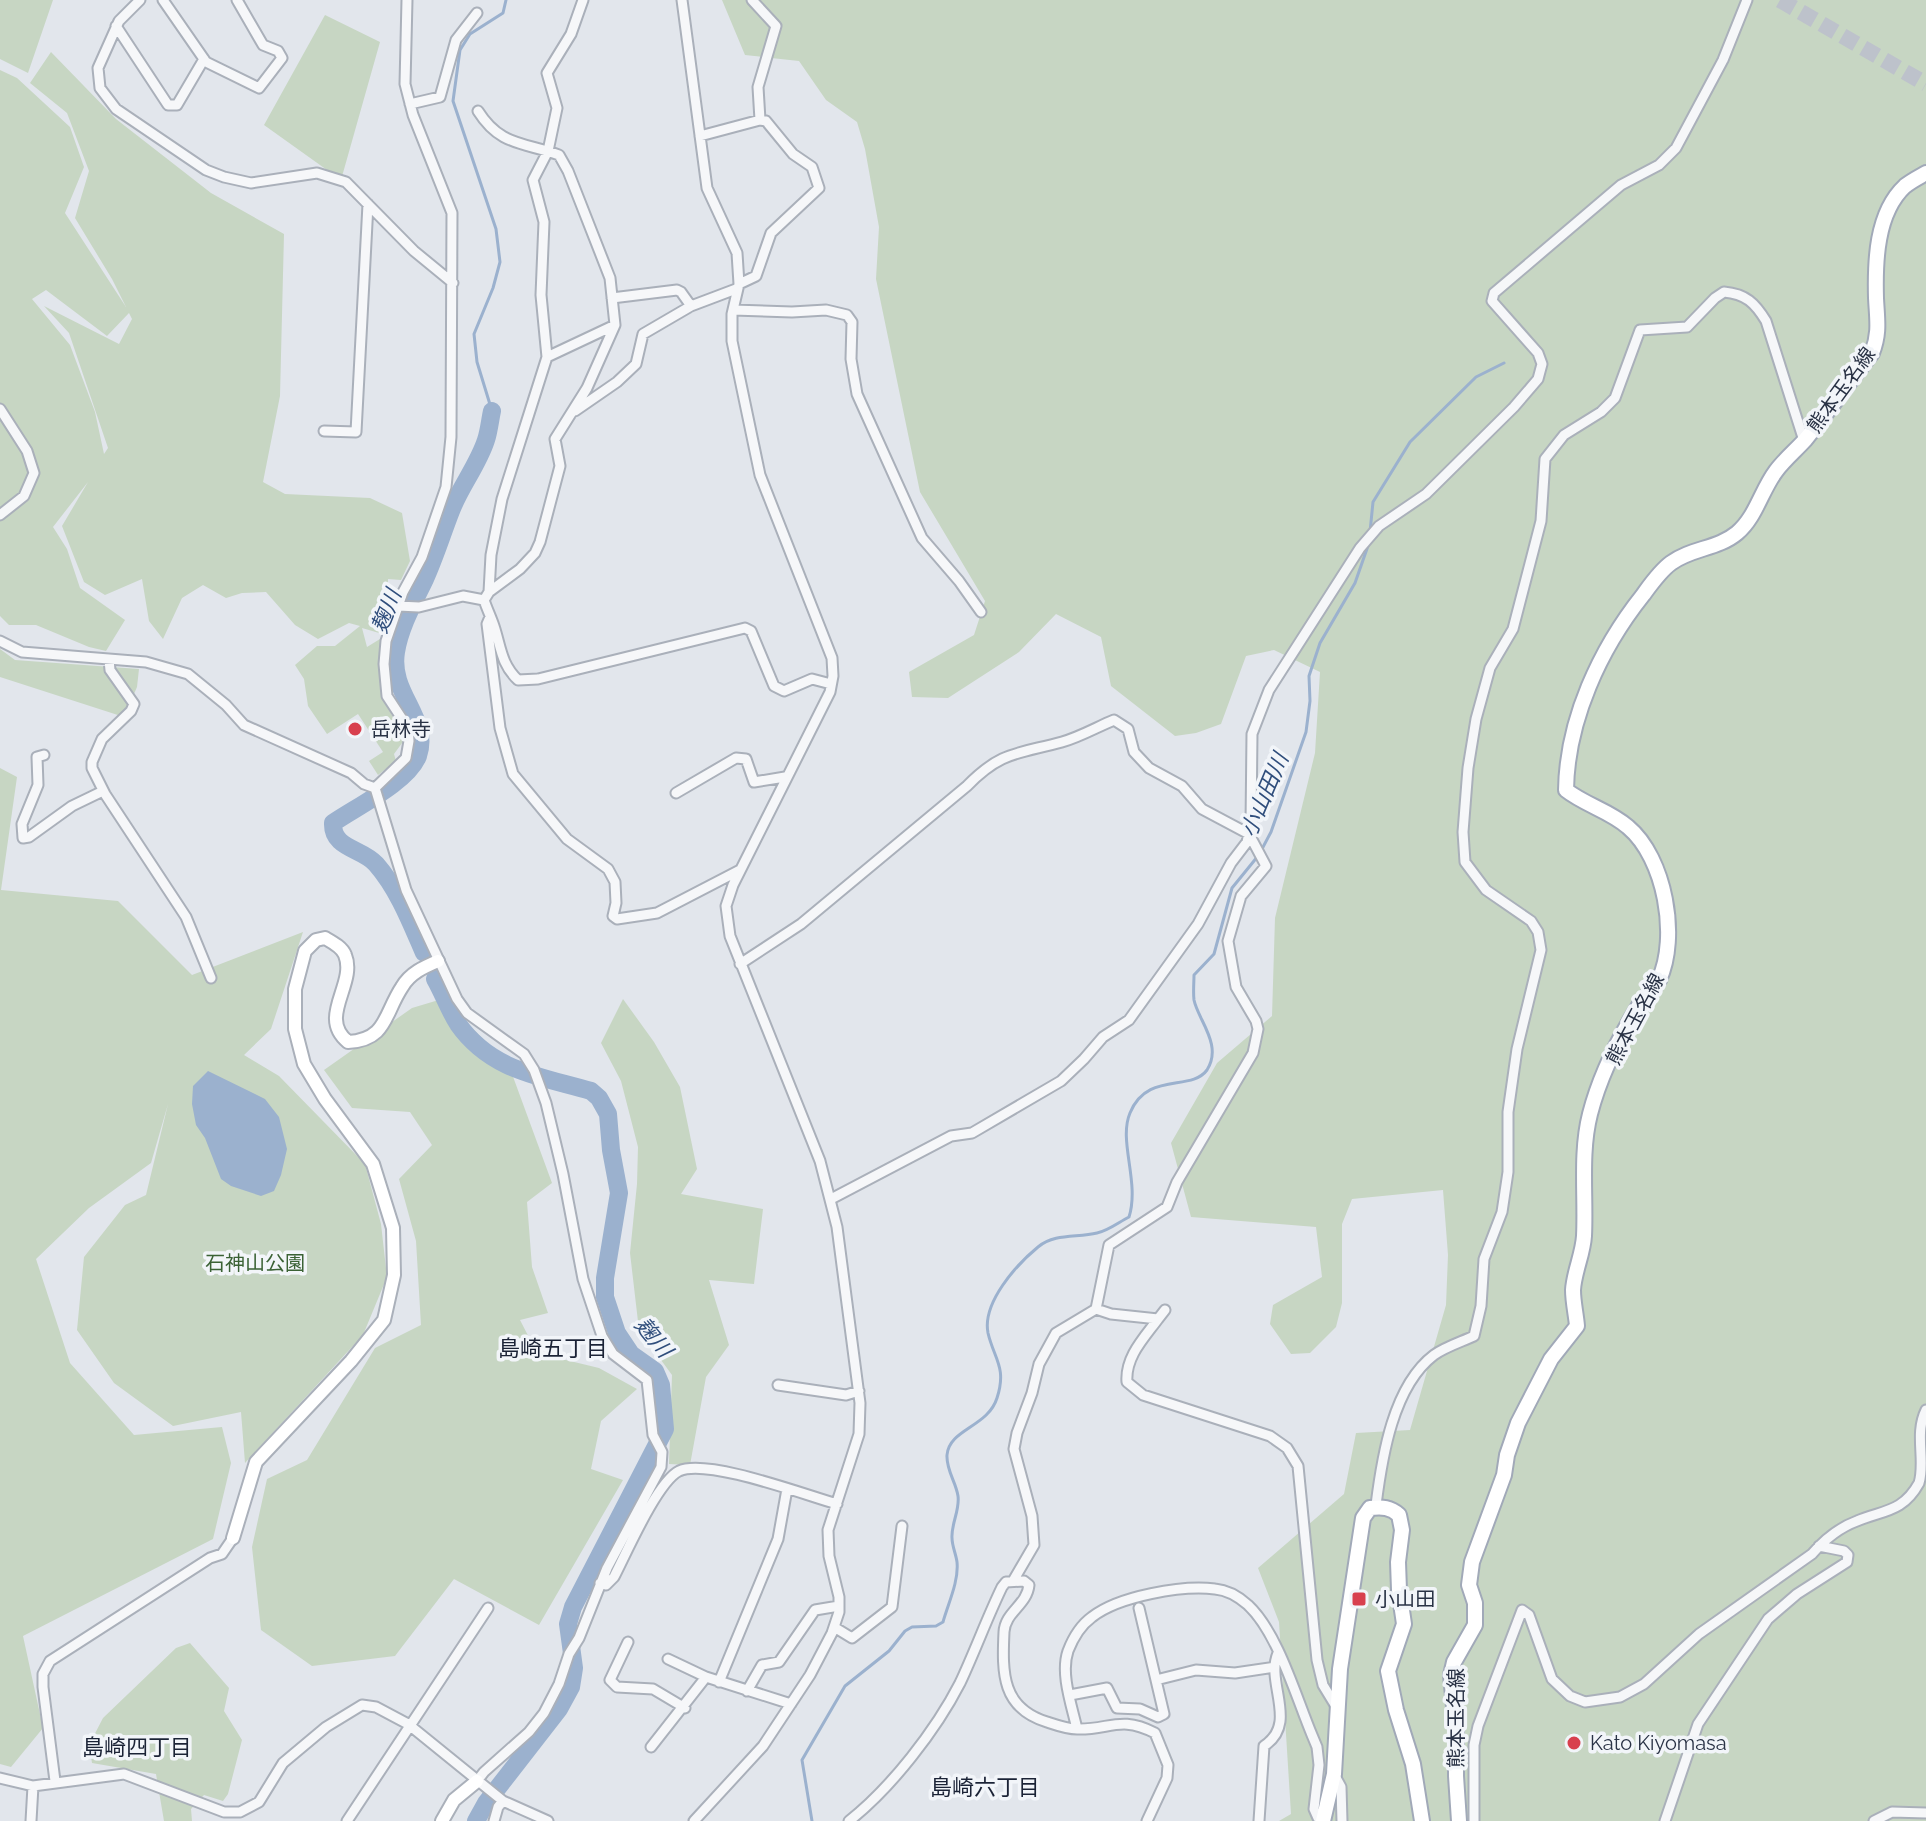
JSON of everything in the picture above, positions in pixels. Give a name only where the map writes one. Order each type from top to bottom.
[{"type":"main road","name":"熊本玉名線","points":[[1459,1821],[1451,1675],[1454,1662],[1475,1625],[1475,1603],[1469,1585],[1472,1562],[1504,1475],[1518,1423],[1551,1359],[1577,1326],[1573,1291],[1584,1241],[1585,1155],[1590,1116],[1619,1044],[1638,1007],[1658,982],[1667,957],[1665,901],[1659,872],[1648,848],[1628,827],[1566,790],[1570,745],[1599,661],[1629,612],[1668,565],[1688,553],[1720,543],[1736,534],[1747,522],[1766,484],[1804,441],[1872,353],[1878,338],[1875,274],[1883,225],[1889,209],[1905,186],[1926,173]]},
{"type":"main road","points":[[1323,1821],[1334,1774],[1343,1641],[1363,1518],[1370,1508],[1391,1508],[1399,1515],[1402,1530],[1398,1562],[1404,1624],[1388,1671],[1413,1764],[1422,1821]]},
{"type":"street","points":[[140,0],[116,26],[97,74],[100,88],[116,109],[206,170],[224,177],[251,183],[317,173],[346,182],[414,251],[453,283]]},
{"type":"street","points":[[163,0],[204,59],[259,88],[282,58],[278,51],[263,45],[237,0]]},
{"type":"street","points":[[377,792],[406,758],[409,741],[408,728],[387,696],[386,641],[412,571],[422,557],[446,487],[451,437],[452,213],[405,84],[407,0]]},
{"type":"street","points":[[583,0],[571,34],[547,73],[557,108],[548,151],[533,180],[544,222],[541,295],[547,357],[502,499],[491,555],[486,596],[501,656],[518,680],[538,679],[745,628],[751,631],[774,686],[784,691],[812,679],[831,684]]},
{"type":"street","points":[[682,0],[707,188],[737,253],[732,341],[760,475],[832,658],[830,692],[785,777],[726,906],[730,936],[740,964],[820,1161],[831,1199],[859,1391],[859,1434],[828,1530],[829,1556],[839,1606],[834,1627],[810,1675],[763,1746],[694,1821]]},
{"type":"street","points":[[752,0],[776,26],[758,87],[760,120]]},
{"type":"street","points":[[831,1199],[951,1136],[972,1133],[1061,1081],[1103,1037],[1129,1020],[1159,982],[1247,842],[1252,734],[1269,690],[1360,548],[1379,526],[1426,494],[1538,379],[1542,364],[1538,353],[1492,301],[1494,293],[1621,185],[1659,165],[1676,148],[1723,60],[1747,0]]},
{"type":"street","points":[[410,104],[440,97],[456,40],[477,13]]},
{"type":"street","points":[[116,26],[168,105],[177,105],[204,59]]},
{"type":"street","points":[[400,607],[419,607],[454,597],[486,596],[535,553],[560,466],[555,439],[587,388],[615,325],[610,278],[559,155],[503,138],[489,128],[478,111]]},
{"type":"street","points":[[569,415],[617,382],[636,364],[643,334],[691,306],[756,276],[771,233],[819,188],[812,167],[793,154],[766,121],[700,136]]},
{"type":"street","points":[[324,431],[356,432],[368,204]]},
{"type":"street","points":[[612,298],[677,290],[691,306]]},
{"type":"street","points":[[1370,1508],[1376,1505],[1381,1464],[1397,1410],[1416,1374],[1435,1355],[1474,1336],[1481,1306],[1484,1259],[1502,1212],[1508,1172],[1508,1112],[1517,1049],[1541,950],[1538,932],[1531,921],[1486,890],[1473,876],[1465,862],[1463,832],[1476,719],[1490,668],[1513,629],[1541,521],[1545,459],[1564,435],[1601,412],[1615,398],[1640,330],[1687,327],[1724,292],[1747,298],[1766,321],[1804,441]]},
{"type":"street","points":[[733,310],[826,310],[847,315],[852,322],[851,359],[857,394],[922,538],[981,612]]},
{"type":"street","points":[[547,357],[615,325]]},
{"type":"street","points":[[0,409],[27,451],[34,473],[24,496],[0,515]]},
{"type":"street","points":[[490,617],[487,624],[500,728],[513,774],[567,839],[608,869],[615,882],[613,916],[617,919],[657,913],[740,870]]},
{"type":"street","points":[[0,641],[22,652],[155,663],[188,674],[226,705],[244,725],[351,773],[377,792],[406,890],[457,999],[467,1013],[524,1054],[534,1070],[546,1103],[588,1293],[602,1336],[613,1354],[647,1380],[653,1435],[662,1452],[661,1467],[600,1583],[579,1638],[564,1664],[559,1684],[544,1713],[529,1732],[484,1772],[483,1785]]},
{"type":"street","points":[[109,660],[110,670],[134,704],[131,711],[102,739],[92,762],[103,791],[186,917],[211,978]]},
{"type":"street","points":[[740,964],[801,924],[967,786],[983,769],[1008,754],[1063,741],[1114,720],[1128,729],[1134,752],[1149,768],[1182,786],[1202,809],[1249,834],[1256,843],[1266,866],[1241,896],[1228,941],[1236,987],[1258,1029],[1253,1053],[1183,1171],[1167,1207],[1109,1245],[1096,1309],[1056,1333],[1039,1364],[1014,1449],[1032,1516],[1034,1545],[1013,1581]]},
{"type":"street","points":[[44,755],[37,757],[38,785],[22,824],[23,838],[29,837],[72,806],[103,791]]},
{"type":"street","points":[[676,793],[736,758],[746,759],[754,782],[785,777]]},
{"type":"street","points":[[55,1781],[43,1687],[43,1674],[50,1661],[210,1558],[222,1554],[233,1538],[256,1462],[351,1361],[384,1320],[394,1275],[393,1228],[373,1164],[325,1099],[304,1064],[295,1029],[295,989],[305,951],[316,940],[325,938],[339,947],[345,956],[346,966],[335,1025],[339,1035],[348,1042],[364,1041],[381,1029],[402,986],[421,968],[438,961]]},
{"type":"street","points":[[1096,1309],[1111,1314],[1158,1319]]},
{"type":"street","points":[[1165,1310],[1136,1348],[1126,1370],[1127,1382],[1143,1395],[1270,1436],[1287,1448],[1298,1466],[1317,1660],[1323,1685],[1337,1708]]},
{"type":"street","points":[[778,1385],[846,1395],[859,1391]]},
{"type":"street","points":[[1474,1821],[1474,1745],[1478,1726],[1522,1610],[1529,1615],[1552,1679],[1570,1696],[1585,1702],[1620,1697],[1644,1684],[1699,1634],[1812,1554],[1825,1538],[1859,1520],[1888,1512],[1909,1499],[1921,1479],[1920,1422],[1926,1410]]},
{"type":"street","points":[[600,1583],[606,1585],[614,1577],[663,1487],[678,1472],[696,1468],[747,1477],[837,1504]]},
{"type":"street","points":[[719,1682],[778,1539],[787,1489]]},
{"type":"street","points":[[834,1627],[852,1638],[892,1607],[902,1526]]},
{"type":"street","points":[[1665,1821],[1698,1724],[1768,1619],[1797,1594],[1847,1562],[1848,1555],[1844,1551],[1819,1546]]},
{"type":"street","points":[[849,1821],[876,1798],[906,1764],[958,1686],[1002,1587],[1013,1581],[1024,1581],[1029,1585],[1029,1591],[1007,1617],[1004,1630],[1008,1691],[1019,1708],[1030,1717],[1077,1729],[1125,1722],[1155,1733],[1168,1765],[1167,1778],[1147,1821]]},
{"type":"street","points":[[1077,1729],[1065,1668],[1066,1655],[1073,1638],[1090,1618],[1107,1607],[1149,1594],[1216,1589],[1231,1593],[1247,1603],[1261,1619],[1317,1747],[1319,1765],[1314,1809],[1323,1821]]},
{"type":"street","points":[[747,1691],[762,1665],[779,1662],[815,1610],[839,1606]]},
{"type":"street","points":[[347,1821],[408,1724],[488,1608]]},
{"type":"street","points":[[1070,1695],[1107,1688],[1117,1708],[1140,1709],[1158,1717],[1164,1714],[1139,1608]]},
{"type":"street","points":[[628,1642],[610,1680],[617,1687],[653,1689],[685,1708]]},
{"type":"street","points":[[1259,1821],[1264,1746],[1278,1731],[1280,1723],[1275,1667],[1278,1653]]},
{"type":"street","points":[[668,1659],[719,1682],[791,1704]]},
{"type":"street","points":[[1156,1680],[1196,1670],[1235,1673],[1275,1667]]},
{"type":"street","points":[[651,1747],[685,1708],[706,1677]]},
{"type":"street","points":[[0,1778],[33,1786],[124,1774],[224,1816],[259,1802],[283,1763],[326,1727],[362,1705],[376,1707],[408,1724],[501,1800],[548,1821]]},
{"type":"street","points":[[1334,1774],[1341,1787],[1342,1821]]},
{"type":"street","points":[[442,1821],[454,1800],[483,1785]]},
{"type":"street","points":[[31,1821],[33,1786]]},
{"type":"street","points":[[494,1821],[501,1800]]},
{"type":"street","points":[[1874,1821],[1892,1812],[1926,1813]]},
{"type":"green space","points":[[0,0],[53,0],[28,73],[0,59]]},
{"type":"green space","points":[[722,0],[1926,0],[1926,1821],[1279,1821],[1291,1814],[1279,1622],[1258,1568],[1344,1494],[1356,1433],[1410,1430],[1446,1305],[1448,1255],[1443,1190],[1352,1199],[1342,1224],[1342,1303],[1336,1327],[1310,1353],[1291,1354],[1270,1324],[1273,1305],[1322,1277],[1316,1227],[1191,1217],[1171,1143],[1217,1063],[1272,1016],[1275,918],[1315,753],[1320,672],[1274,650],[1246,656],[1221,724],[1175,736],[1111,686],[1101,637],[1056,614],[1019,652],[948,698],[912,697],[909,672],[974,635],[985,601],[920,492],[876,279],[879,227],[865,149],[857,122],[826,100],[799,61],[745,55]]},
{"type":"green space","points":[[325,15],[380,42],[341,180],[264,125]]},
{"type":"green space","points":[[51,52],[116,119],[211,193],[284,234],[280,396],[263,482],[285,494],[370,498],[402,513],[410,561],[401,580],[388,579],[386,635],[362,628],[367,647],[380,639],[384,691],[391,713],[405,739],[394,754],[396,761],[378,775],[369,761],[383,752],[358,714],[327,734],[308,706],[304,679],[295,665],[317,646],[335,646],[360,626],[349,623],[318,639],[295,625],[266,592],[242,593],[226,598],[203,585],[182,598],[163,639],[149,621],[142,579],[105,595],[84,582],[62,526],[88,482],[53,527],[67,549],[80,588],[125,620],[106,651],[36,625],[9,625],[0,616],[0,70],[17,78],[70,127],[84,167],[65,213],[126,307],[75,218],[89,171],[67,113],[30,83]],"holes":[[[46,290],[107,336],[129,313],[132,319],[119,344],[44,306],[69,333],[108,448],[104,454],[95,412],[70,345],[32,299]]]},
{"type":"green space","points":[[0,649],[15,660],[139,669],[137,687],[124,717],[0,677]]},
{"type":"green space","name":"石神山公園","points":[[0,768],[17,777],[1,890],[118,901],[192,975],[303,932],[271,1029],[244,1055],[279,1076],[365,1164],[381,1224],[387,1277],[363,1335],[245,1463],[241,1412],[173,1426],[114,1383],[77,1330],[84,1257],[125,1205],[146,1195],[168,1104],[151,1163],[89,1208],[36,1259],[70,1363],[134,1435],[222,1427],[231,1463],[213,1539],[23,1636],[43,1728],[11,1767],[0,1764]]},
{"type":"green space","points":[[442,999],[508,1063],[552,1183],[527,1202],[532,1267],[548,1313],[520,1320],[537,1353],[599,1368],[637,1389],[601,1421],[591,1469],[623,1480],[539,1625],[454,1579],[395,1656],[312,1666],[261,1630],[252,1547],[267,1479],[307,1460],[375,1348],[421,1325],[416,1241],[399,1179],[432,1145],[410,1112],[352,1108],[324,1070],[412,1008]]},
{"type":"green space","points":[[623,999],[654,1042],[680,1087],[697,1169],[681,1194],[763,1209],[754,1284],[709,1280],[729,1345],[706,1377],[690,1465],[669,1464],[672,1375],[639,1330],[630,1253],[638,1147],[621,1081],[601,1043]]},
{"type":"green space","points":[[190,1643],[229,1688],[224,1711],[242,1740],[228,1794],[223,1801],[204,1795],[191,1809],[192,1821],[164,1821],[156,1774],[92,1763],[89,1745],[103,1718],[176,1648]]},
{"type":"water","points":[[208,1071],[265,1099],[279,1117],[287,1149],[274,1191],[261,1196],[231,1186],[221,1179],[205,1138],[196,1125],[192,1104],[193,1086]]},
{"type":"waterway","points":[[492,411],[477,362],[474,334],[500,262],[496,229],[453,101],[460,50],[470,34],[503,13],[506,0]]},
{"type":"waterway","name":"小山田川","points":[[1370,532],[1373,502],[1410,442],[1476,377],[1504,363]]},
{"type":"waterway","name":"麹川","points":[[424,953],[391,884],[376,864],[337,838],[333,823],[393,784],[418,756],[419,730],[398,681],[396,652],[455,502],[483,449],[492,411]]},
{"type":"waterway","name":"小山田川","points":[[1262,849],[1271,832],[1306,732],[1309,676],[1320,643],[1355,583],[1369,543]]},
{"type":"waterway","name":"小山田川","points":[[812,1821],[802,1760],[845,1686],[889,1651],[905,1631],[943,1622],[957,1569],[952,1533],[958,1496],[947,1455],[954,1439],[986,1415],[997,1398],[1001,1378],[988,1333],[990,1309],[995,1297],[1020,1264],[1038,1247],[1059,1238],[1101,1232],[1129,1217],[1132,1190],[1126,1136],[1130,1113],[1147,1092],[1191,1080],[1207,1070],[1211,1061],[1211,1042],[1196,1008],[1194,975],[1214,954],[1232,888],[1258,856]]},
{"type":"waterway","name":"麹川","points":[[435,979],[458,1024],[486,1052],[518,1070],[591,1091],[608,1114],[619,1193],[605,1278],[605,1297],[617,1333],[631,1354],[655,1371],[661,1385],[665,1429],[573,1607],[568,1624],[574,1668],[571,1687],[559,1709],[486,1803],[476,1821]]},
{"type":"tunnel","points":[[1780,0],[1926,84]]},
{"type":"place","name":"岳林寺","points":[[355,729]]},
{"type":"place","name":"小山田","points":[[1359,1599]]},
{"type":"place","name":"Kato Kiyomasa","points":[[1574,1743]]},
{"type":"district","name":"島崎五丁目","points":[[553,1348]]},
{"type":"district","name":"島崎四丁目","points":[[137,1747]]},
{"type":"district","name":"島崎六丁目","points":[[985,1787]]}]
